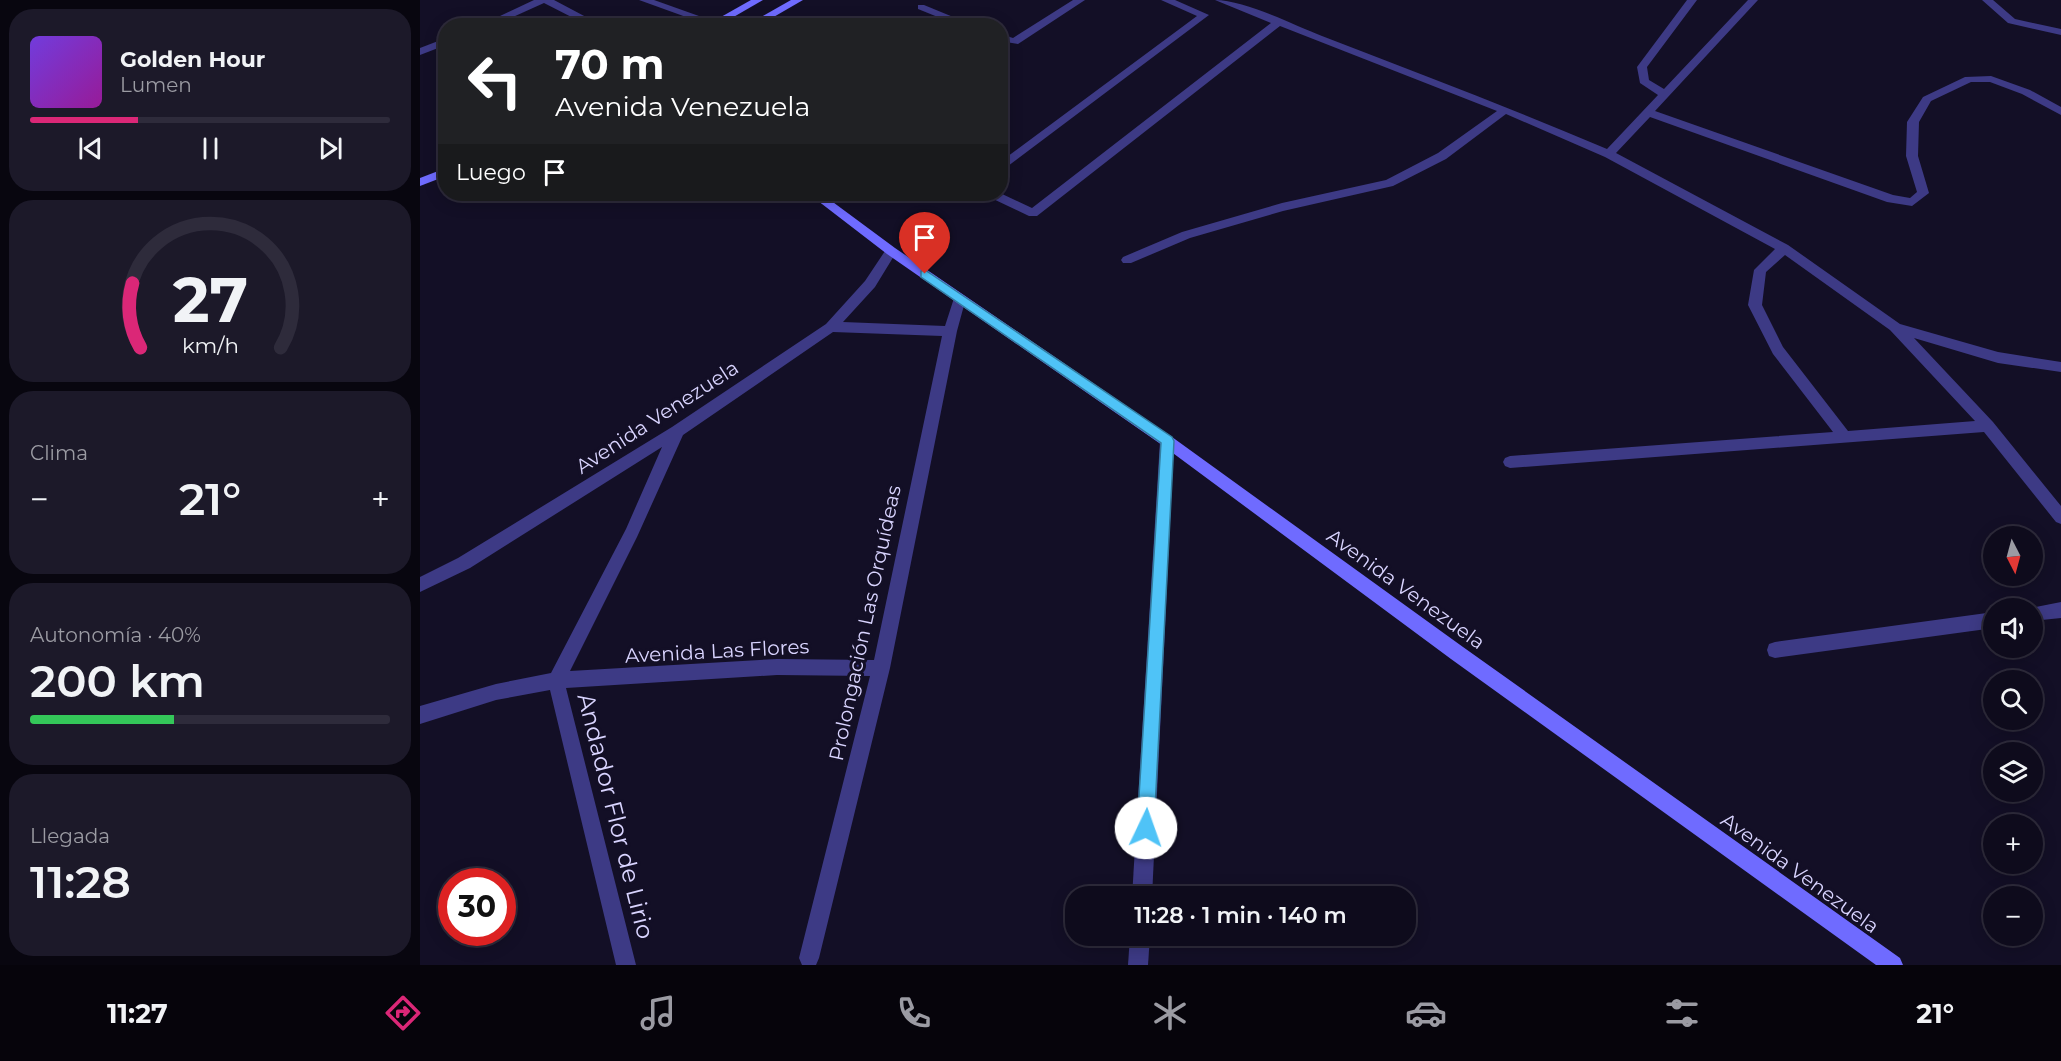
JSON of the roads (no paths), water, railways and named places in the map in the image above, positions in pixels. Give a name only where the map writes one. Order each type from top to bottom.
[{"type":"street","points":[[502,18],[544,0],[581,18]]},
{"type":"street","points":[[644,0],[696,18]]},
{"type":"street","points":[[728,18],[758,0]]},
{"type":"street","points":[[765,18],[798,0]]},
{"type":"street","points":[[1008,40],[1014,42],[1080,0]]},
{"type":"street","points":[[1166,0],[1204,15]]},
{"type":"street","points":[[1666,95],[1644,81],[1642,67],[1692,0]]},
{"type":"street","points":[[1609,154],[1753,0]]},
{"type":"street","points":[[1987,0],[2012,21],[2061,32]]},
{"type":"street","points":[[1008,162],[1222,1],[1505,110],[1609,154],[1784,248],[1895,327],[1988,426],[2061,517]]},
{"type":"street","points":[[921,7],[949,18]]},
{"type":"street","points":[[1008,201],[1033,213],[1279,22]]},
{"type":"street","points":[[420,52],[438,44]]},
{"type":"street","points":[[1649,113],[1891,199],[1912,202],[1923,193],[1912,156],[1913,122],[1928,99],[1969,79],[1991,79],[2026,92],[2061,112]]},
{"type":"street","points":[[1127,260],[1197,232],[1282,207],[1389,183],[1442,156],[1505,110]]},
{"type":"street","points":[[420,182],[438,175]]},
{"type":"street","name":"Avenida Venezuela","points":[[824,201],[891,251],[1167,441],[1457,653],[1893,965]]},
{"type":"street","points":[[1784,248],[1760,270],[1755,305],[1778,350],[1845,437]]},
{"type":"street","name":"Avenida Venezuela","points":[[420,585],[464,563],[678,431],[831,327],[870,284],[891,251]]},
{"type":"street","name":"Prolongación Las Orquídeas","points":[[809,958],[881,668],[951,331],[960,298]]},
{"type":"street","points":[[831,327],[951,331]]},
{"type":"street","points":[[1895,327],[1955,347],[2038,365],[2061,367]]},
{"type":"street","points":[[1510,462],[1988,426]]},
{"type":"street","points":[[556,680],[632,532],[678,431]]},
{"type":"street","points":[[1143,886],[1167,441]]},
{"type":"street","points":[[2043,612],[2061,610]]},
{"type":"street","points":[[1775,650],[1983,622]]},
{"type":"street","name":"Avenida Las Flores","points":[[420,715],[496,692],[556,680],[777,667],[881,668]]},
{"type":"street","name":"Andador Flor de Lirio","points":[[556,680],[626,965]]},
{"type":"street","points":[[1138,965],[1139,946]]}]
